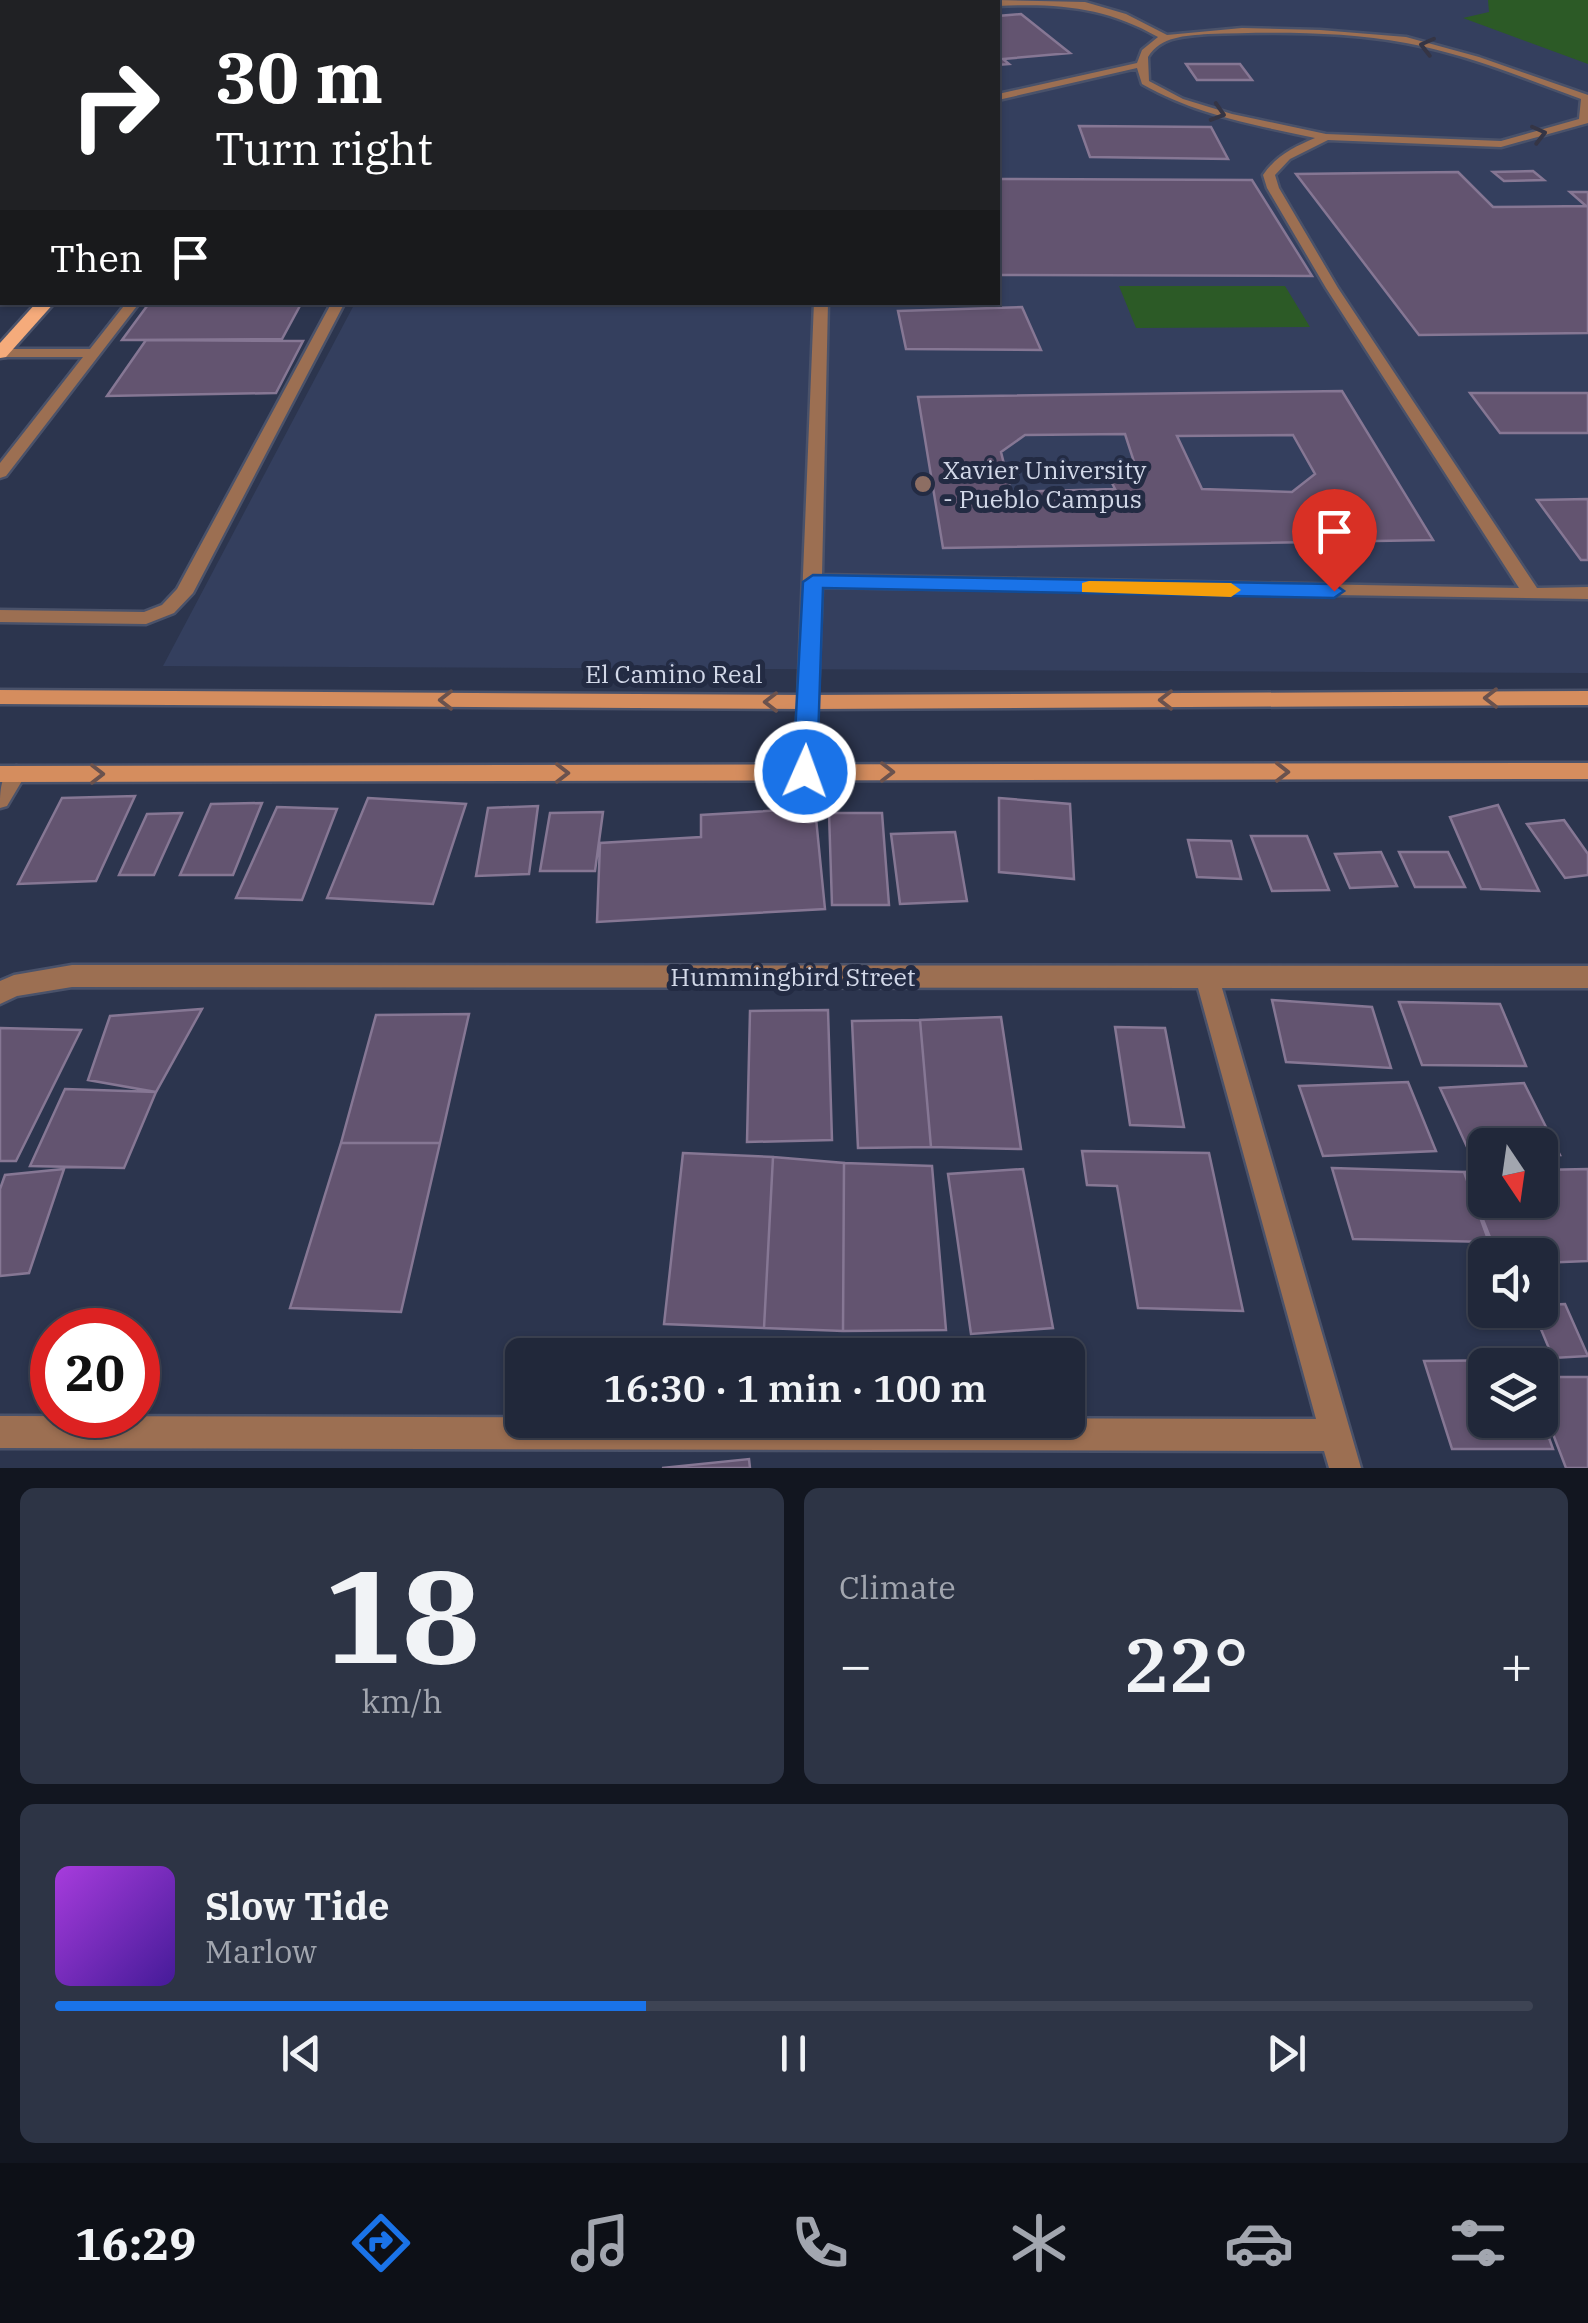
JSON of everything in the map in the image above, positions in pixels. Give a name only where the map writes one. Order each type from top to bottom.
[{"type":"main road","points":[[0,353],[44,305]]},
{"type":"street","points":[[1000,4],[1105,2],[1164,37]]},
{"type":"street","points":[[1253,31],[1403,40],[1488,61],[1587,98],[1586,122],[1501,144],[1326,137],[1230,117],[1179,101],[1145,82],[1140,65],[1144,50],[1164,37],[1253,31]]},
{"type":"street","points":[[1000,94],[1140,65]]},
{"type":"street","points":[[1326,137],[1284,157],[1269,175],[1273,188],[1332,288],[1532,594]]},
{"type":"street","points":[[0,473],[132,305]]},
{"type":"street","points":[[0,616],[146,618],[168,608],[184,593],[337,305]]},
{"type":"street","points":[[805,772],[821,305]]},
{"type":"street","points":[[0,353],[94,353]]},
{"type":"street","points":[[813,582],[1588,593]]},
{"type":"street","name":"El Camino Real","points":[[0,697],[808,702],[1588,698]]},
{"type":"street","points":[[0,800],[8,774],[1588,772]]},
{"type":"street","name":"Hummingbird Street","points":[[0,993],[14,986],[72,976],[1582,977]]},
{"type":"street","points":[[1582,977],[1588,999]]},
{"type":"street","points":[[1207,978],[1344,1468]]},
{"type":"street","points":[[0,1432],[1335,1435]]},
{"type":"shaded area","name":"Xavier University - Pueblo Campus","points":[[1000,0],[1588,0],[1588,673],[163,666],[354,305],[1000,305]]},
{"type":"green space","points":[[1488,0],[1588,0],[1588,64],[1463,18],[1489,12]]},
{"type":"green space","points":[[1119,286],[1285,286],[1310,327],[1136,328]]},
{"type":"building","points":[[1021,14],[1070,53],[1003,59],[1009,64],[1000,65],[1000,16]]},
{"type":"building","points":[[1186,64],[1240,64],[1252,80],[1197,80]]},
{"type":"building","points":[[1079,126],[1211,127],[1228,159],[1090,157]]},
{"type":"building","points":[[1533,171],[1544,180],[1504,181],[1493,172]]},
{"type":"building","points":[[1458,172],[1493,207],[1586,206],[1570,192],[1588,192],[1588,333],[1419,335],[1296,174]]},
{"type":"building","points":[[1000,179],[1252,180],[1312,276],[1000,275]]},
{"type":"building","points":[[148,305],[300,305],[282,339],[122,340]]},
{"type":"building","points":[[1022,307],[1041,350],[906,349],[898,311]]},
{"type":"building","points":[[146,340],[303,341],[276,393],[107,396]]},
{"type":"building","points":[[1342,391],[1433,540],[943,548],[918,397]],"holes":[[[1125,434],[1137,471],[1107,473],[1115,489],[1011,492],[1001,452],[1025,435]],[[1293,435],[1315,474],[1292,492],[1202,489],[1177,436]]]},
{"type":"building","points":[[1470,393],[1588,393],[1588,433],[1500,433]]},
{"type":"building","points":[[1588,499],[1588,560],[1581,560],[1537,500]]},
{"type":"building","points":[[135,796],[96,881],[18,884],[62,798]]},
{"type":"building","points":[[368,798],[466,804],[433,904],[327,898]]},
{"type":"building","points":[[999,798],[1070,804],[1074,879],[999,872]]},
{"type":"building","points":[[262,803],[233,875],[180,875],[211,804]]},
{"type":"building","points":[[1498,805],[1539,891],[1481,889],[1450,817]]},
{"type":"building","points":[[538,806],[529,874],[476,876],[488,808]]},
{"type":"building","points":[[277,807],[337,809],[302,900],[236,898]]},
{"type":"building","points":[[815,808],[825,909],[597,922],[600,843],[701,837],[701,815]]},
{"type":"building","points":[[603,812],[595,871],[540,871],[550,813]]},
{"type":"building","points":[[182,813],[154,875],[119,875],[147,814]]},
{"type":"building","points":[[829,813],[882,813],[889,905],[832,905]]},
{"type":"building","points":[[1564,820],[1588,854],[1588,875],[1565,878],[1527,824]]},
{"type":"building","points":[[955,832],[967,901],[900,904],[891,834]]},
{"type":"building","points":[[1251,836],[1307,836],[1329,890],[1272,891]]},
{"type":"building","points":[[1188,840],[1231,841],[1241,879],[1197,877]]},
{"type":"building","points":[[1381,852],[1397,886],[1350,888],[1335,854]]},
{"type":"building","points":[[1399,852],[1448,852],[1465,887],[1415,887]]},
{"type":"building","points":[[1272,1000],[1372,1007],[1391,1068],[1286,1062]]},
{"type":"building","points":[[1399,1002],[1500,1004],[1526,1066],[1422,1065]]},
{"type":"building","points":[[202,1009],[156,1092],[88,1080],[110,1016]]},
{"type":"building","points":[[828,1010],[832,1140],[747,1142],[750,1011]]},
{"type":"building","points":[[469,1014],[440,1143],[341,1143],[376,1015]]},
{"type":"building","points":[[1001,1017],[1021,1149],[931,1147],[920,1020]]},
{"type":"building","points":[[920,1020],[931,1147],[858,1148],[852,1021]]},
{"type":"building","points":[[1115,1027],[1165,1028],[1184,1127],[1130,1125]]},
{"type":"building","points":[[0,1028],[81,1030],[16,1161],[0,1161]]},
{"type":"building","points":[[1408,1082],[1436,1151],[1323,1156],[1299,1086]]},
{"type":"building","points":[[1524,1083],[1546,1128],[1468,1128],[1468,1149],[1440,1088]]},
{"type":"building","points":[[65,1089],[156,1092],[124,1168],[30,1166]]},
{"type":"building","points":[[341,1143],[440,1143],[401,1312],[290,1308]]},
{"type":"building","points":[[1082,1151],[1209,1153],[1243,1311],[1138,1308],[1117,1186],[1087,1185]]},
{"type":"building","points":[[683,1153],[773,1157],[764,1328],[664,1324]]},
{"type":"building","points":[[773,1157],[844,1163],[843,1331],[764,1328]]},
{"type":"building","points":[[844,1163],[932,1166],[946,1330],[843,1331]]},
{"type":"building","points":[[1332,1168],[1464,1172],[1468,1183],[1468,1218],[1480,1218],[1488,1238],[1468,1238],[1468,1242],[1353,1239]]},
{"type":"building","points":[[64,1169],[29,1273],[0,1276],[0,1189],[5,1175]]},
{"type":"building","points":[[1023,1169],[1053,1328],[971,1334],[948,1174]]},
{"type":"building","points":[[1588,1169],[1588,1261],[1558,1262],[1558,1238],[1490,1238],[1482,1218],[1558,1218],[1558,1170]]},
{"type":"building","points":[[1558,1304],[1565,1304],[1588,1356],[1558,1358],[1558,1348],[1549,1348],[1540,1328],[1558,1328]]},
{"type":"building","points":[[1424,1361],[1468,1361],[1468,1438],[1549,1438],[1553,1449],[1452,1449]]},
{"type":"building","points":[[1558,1377],[1588,1377],[1588,1468],[1566,1468],[1555,1438],[1558,1438]]},
{"type":"building","points":[[749,1459],[750,1468],[662,1468]]},
{"type":"slow traffic","points":[[1089,588],[1231,590]]},
{"type":"place","name":"Xavier University - Pueblo Campus","points":[[923,484]]},
{"type":"route","points":[[805,772],[813,582],[1334,591]]}]
